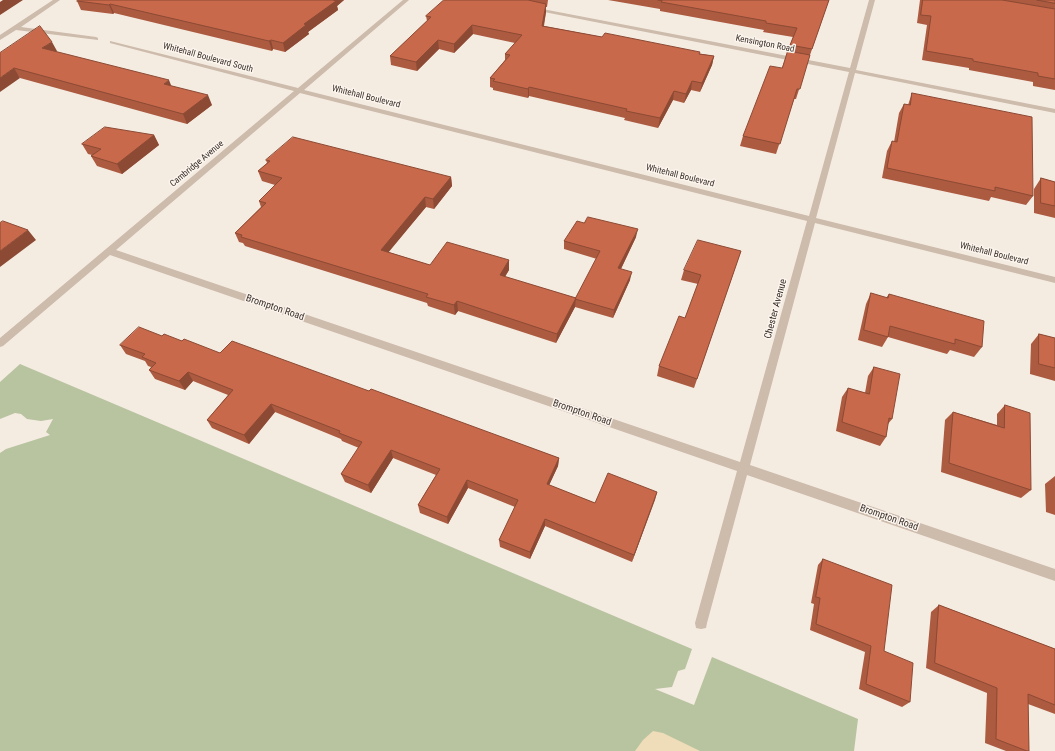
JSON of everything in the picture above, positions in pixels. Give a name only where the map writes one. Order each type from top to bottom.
[{"type":"street","points":[[0,38],[57,0]]},
{"type":"street","name":"Cambridge Avenue","points":[[0,343],[406,0]]},
{"type":"street","name":"Chester Avenue","points":[[701,623],[872,0]]},
{"type":"street","name":"Kensington Road","points":[[526,6],[1055,110]]},
{"type":"street","points":[[16,28],[96,39]]},
{"type":"street","name":"Whitehall Boulevard South","points":[[112,42],[300,91]]},
{"type":"street","name":"Whitehall Boulevard","points":[[300,91],[1055,280]]},
{"type":"street","name":"Brompton Road","points":[[109,251],[1055,576]]},
{"type":"green space","points":[[20,364],[692,649],[685,669],[678,671],[672,687],[655,689],[694,705],[712,657],[858,719],[854,751],[0,751],[0,453],[6,449],[50,435],[46,432],[53,419],[41,421],[27,419],[21,414],[15,413],[0,419],[0,382]]},
{"type":"sand","points":[[653,731],[663,733],[700,751],[635,751],[643,740]]},
{"type":"building","points":[[444,0],[528,0],[546,4],[542,26],[602,37],[605,33],[714,56],[702,83],[692,81],[686,94],[674,91],[660,118],[529,87],[528,89],[493,81],[495,79],[490,78],[510,55],[505,54],[522,35],[472,25],[454,44],[438,40],[416,62],[390,56],[431,17],[426,16]]},
{"type":"building","points":[[658,0],[829,0],[812,49],[790,45],[797,28],[661,2],[662,1]]},
{"type":"building","points":[[923,0],[1002,0],[1055,9],[1055,79],[1038,76],[1038,73],[973,61],[973,59],[926,51],[931,16],[921,15]]},
{"type":"building","points":[[1037,0],[1055,0],[1055,3]]},
{"type":"building","points":[[77,1],[336,1],[304,24],[306,25],[283,43],[110,4]]},
{"type":"building","points":[[40,26],[52,42],[42,48],[169,80],[164,84],[208,95],[183,114],[14,68],[0,78],[0,53]]},
{"type":"building","points":[[788,51],[810,55],[800,89],[797,89],[780,144],[743,136],[770,66],[782,68]]},
{"type":"building","points":[[912,93],[1032,117],[1033,196],[995,187],[995,191],[887,168],[892,141],[897,142],[904,104],[910,105]]},
{"type":"building","points":[[105,127],[154,135],[117,164],[91,156],[101,149],[82,144]]},
{"type":"building","points":[[293,137],[451,177],[433,199],[425,197],[381,250],[430,265],[447,242],[509,260],[500,275],[576,298],[557,334],[457,301],[454,305],[426,297],[428,294],[241,237],[242,235],[235,233],[266,203],[259,201],[282,178],[258,171],[270,161],[266,160]]},
{"type":"building","points":[[1041,178],[1055,182],[1055,206],[1041,203]]},
{"type":"building","points":[[588,217],[638,229],[618,268],[632,272],[614,310],[575,299],[600,251],[564,241],[577,221],[584,223]]},
{"type":"building","points":[[3,221],[28,230],[0,251],[0,223]]},
{"type":"building","points":[[698,240],[741,251],[697,379],[659,366],[679,316],[685,318],[701,275],[684,270]]},
{"type":"building","points":[[871,293],[888,298],[889,294],[984,321],[982,347],[955,339],[955,344],[890,326],[888,337],[864,330]]},
{"type":"building","points":[[139,327],[162,336],[164,334],[182,341],[184,339],[220,353],[232,341],[369,391],[371,389],[559,458],[547,484],[595,503],[608,473],[657,492],[634,555],[545,519],[530,552],[499,540],[518,500],[467,480],[447,517],[418,505],[440,469],[391,450],[368,485],[341,474],[362,442],[339,433],[340,431],[271,404],[244,435],[207,420],[233,390],[188,372],[179,381],[149,370],[156,363],[142,357],[145,354],[120,345]]},
{"type":"building","points":[[1039,334],[1055,338],[1055,368],[1039,364]]},
{"type":"building","points":[[874,367],[900,374],[892,419],[889,418],[886,437],[842,422],[848,388],[869,394]]},
{"type":"building","points":[[1005,405],[1030,413],[1031,490],[949,463],[953,412],[1004,428]]},
{"type":"building","points":[[823,559],[892,585],[884,651],[913,663],[910,702],[866,684],[871,646],[816,624],[820,598],[816,597]]},
{"type":"building","points":[[939,605],[1055,649],[1055,705],[1028,694],[1029,751],[996,739],[997,688],[935,663]]}]
